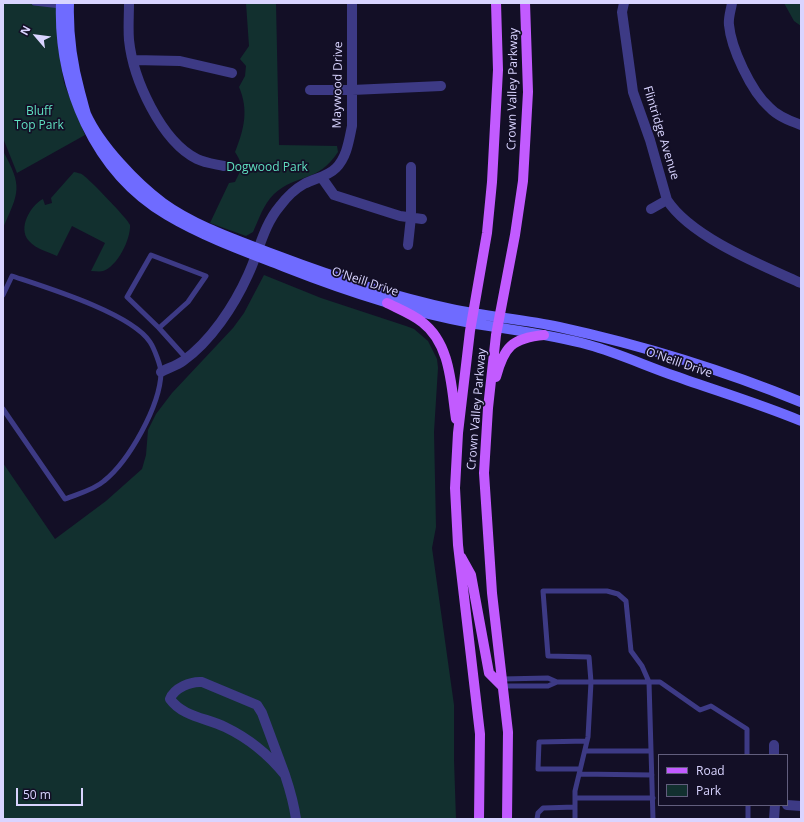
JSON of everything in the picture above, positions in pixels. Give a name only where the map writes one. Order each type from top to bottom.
[{"type":"main road","name":"Crown Valley Parkway","points":[[479,819],[480,734],[460,556],[455,488],[458,433],[472,318],[487,233],[492,182],[498,70],[496,3]]},
{"type":"main road","name":"Crown Valley Parkway","points":[[507,819],[508,732],[491,586],[484,473],[488,408],[499,322],[515,235],[526,141],[528,92],[525,3]]},
{"type":"main road","name":"O'Neill Drive","points":[[64,4],[74,70],[86,114],[106,145],[132,176],[164,203],[196,222],[257,252],[350,292],[387,303],[472,318],[499,322],[559,327],[620,342],[713,369],[801,402]]},
{"type":"main road","name":"O'Neill Drive","points":[[257,252],[381,293],[472,318]]},
{"type":"main road","points":[[387,303],[422,322],[435,335],[443,349],[449,373],[458,433]]},
{"type":"main road","name":"O'Neill Drive","points":[[499,322],[544,335],[588,344],[769,408],[801,421]]},
{"type":"main road","points":[[488,408],[501,362],[512,345],[519,339],[544,335]]},
{"type":"main road","points":[[460,556],[472,575],[489,673],[502,683]]},
{"type":"street","points":[[129,3],[129,41],[139,81],[152,110],[174,142],[197,159],[224,166]]},
{"type":"street","name":"Maywood Drive","points":[[161,372],[186,358],[201,344],[227,312],[248,275],[267,226],[278,207],[293,192],[304,184],[322,178],[337,167],[348,146],[352,126],[352,3]]},
{"type":"street","name":"Flintridge Avenue","points":[[624,3],[622,12],[633,92],[650,140],[668,200],[672,208],[694,228],[748,259],[801,283]]},
{"type":"street","points":[[732,3],[729,24],[734,50],[749,80],[768,107],[788,120],[801,125]]},
{"type":"street","points":[[134,60],[180,61],[232,73]]},
{"type":"street","points":[[310,90],[352,90],[441,86]]},
{"type":"street","points":[[408,245],[411,217],[411,167]]},
{"type":"street","points":[[322,178],[334,196],[400,216],[422,218]]},
{"type":"street","points":[[651,209],[668,200]]},
{"type":"street","points":[[285,776],[265,753],[246,739],[224,727],[180,709],[170,699],[175,690],[194,683],[202,682],[257,705],[262,713],[285,776],[293,800],[296,819]]},
{"type":"street","points":[[774,744],[774,754]]},
{"type":"street","points":[[788,805],[801,806]]},
{"type":"street","points":[[774,819],[775,806]]},
{"type":"lane","points":[[34,3],[64,4]]},
{"type":"lane","points":[[159,328],[188,302],[206,276],[151,255],[127,297],[159,328],[186,358]]},
{"type":"lane","points":[[3,294],[12,276],[76,298],[119,318],[140,332],[150,342],[161,372],[158,393],[147,421],[120,463],[103,482],[65,499],[3,409]]},
{"type":"lane","points":[[575,819],[575,798],[587,741],[591,682],[589,657],[548,656],[544,591],[606,591],[618,594],[626,600],[631,651],[642,666],[649,682],[653,819]]},
{"type":"lane","points":[[502,683],[548,686],[557,682],[660,682],[700,710],[711,706],[746,729],[747,754]]},
{"type":"lane","points":[[587,741],[539,742],[538,769],[652,775]]},
{"type":"lane","points":[[585,751],[651,751]]},
{"type":"lane","points":[[575,798],[653,798]]},
{"type":"lane","points":[[748,806],[748,819]]},
{"type":"lane","points":[[537,819],[540,809],[575,807]]},
{"type":"green space","name":"Bluff Top Park","points":[[3,3],[57,3],[57,40],[64,83],[85,135],[17,173],[3,138]]},
{"type":"green space","name":"Dogwood Park","points":[[246,3],[276,3],[279,145],[337,146],[338,152],[323,169],[283,187],[274,194],[264,207],[253,232],[246,236],[210,223],[229,183],[235,182],[241,167],[240,161],[235,152],[243,128],[245,112],[239,87],[245,76],[246,66],[240,59],[249,46]]},
{"type":"green space","points":[[784,3],[801,3],[801,26],[794,21]]},
{"type":"green space","points":[[3,151],[14,173],[16,190],[13,206],[3,228]]},
{"type":"green space","points":[[74,172],[82,174],[93,184],[130,225],[126,245],[122,252],[113,264],[103,271],[91,271],[105,243],[72,226],[57,256],[35,246],[29,241],[24,230],[27,217],[34,206],[43,199],[45,205],[52,203],[51,198]]},
{"type":"green space","points":[[264,275],[321,298],[414,329],[428,341],[437,359],[438,368],[434,432],[436,527],[432,548],[454,705],[456,819],[3,819],[3,463],[55,539],[106,501],[142,469],[146,455],[148,430],[156,414],[172,393],[233,328],[244,313]]}]
